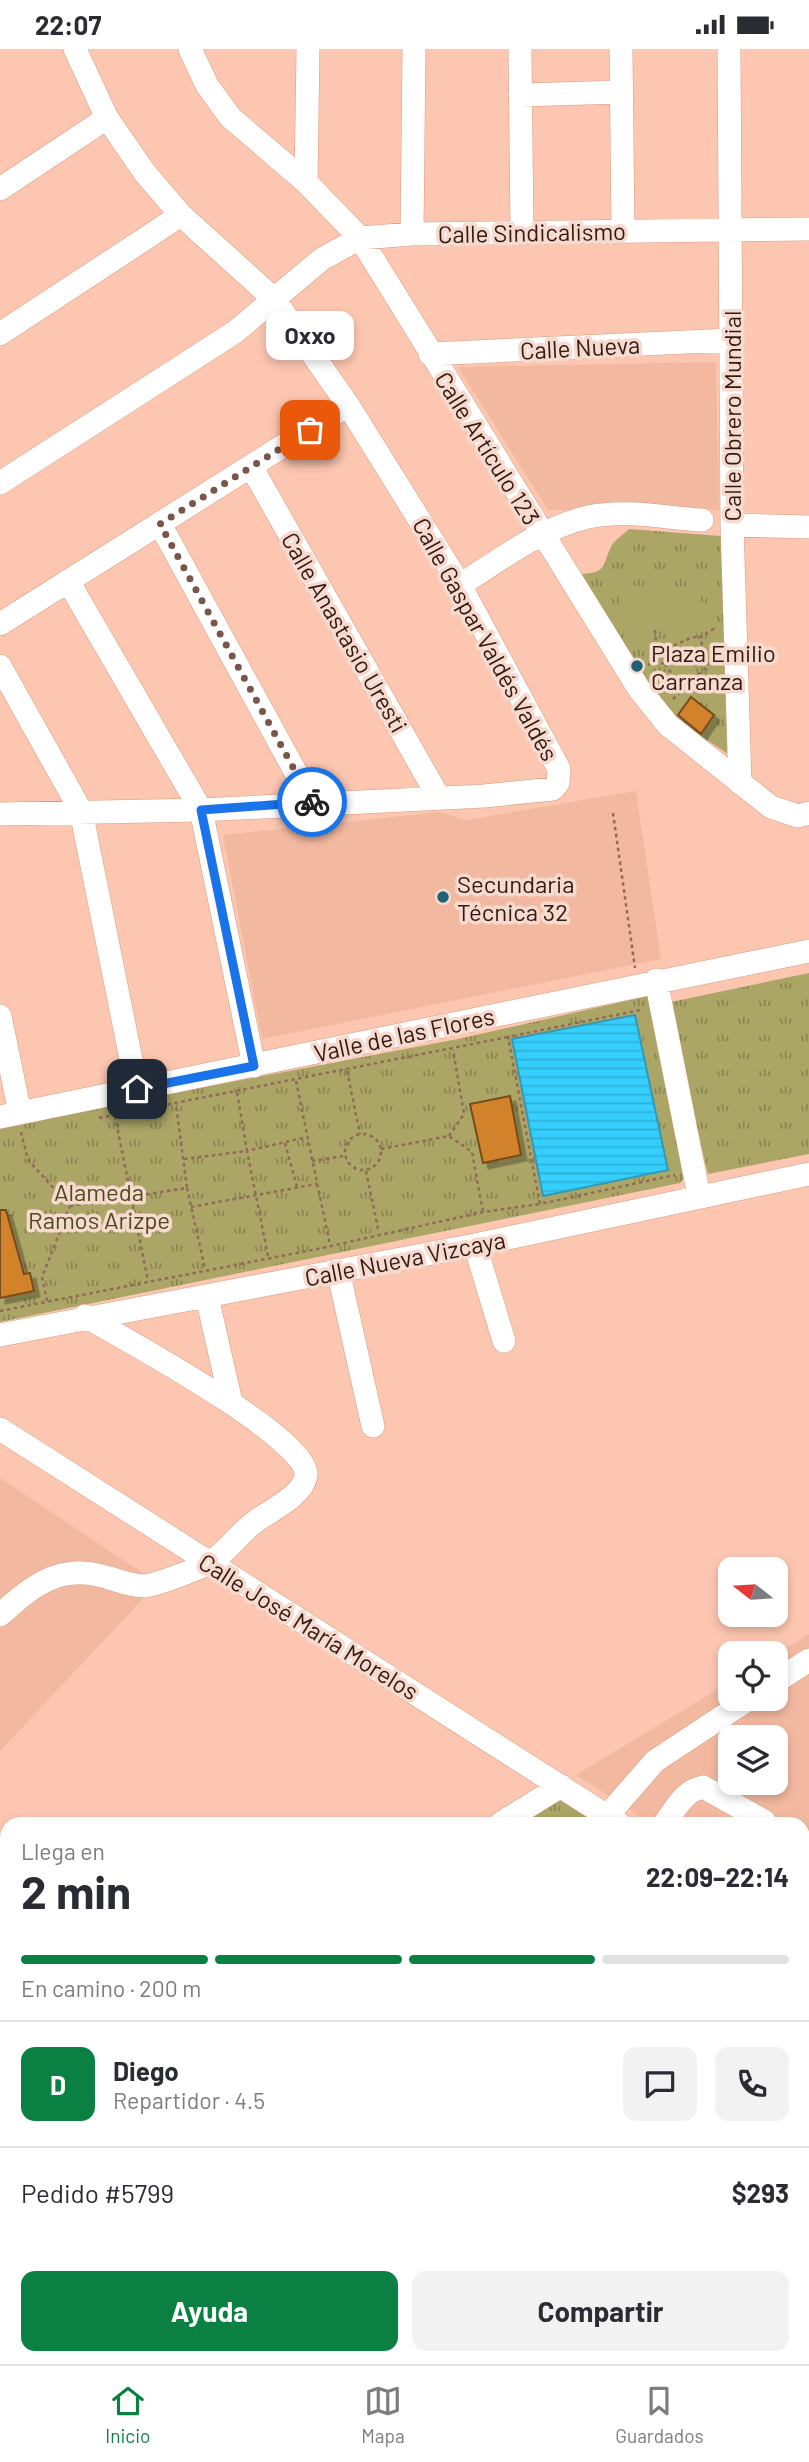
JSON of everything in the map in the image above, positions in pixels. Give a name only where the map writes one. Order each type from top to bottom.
[{"type":"street","name":"Calle Gaspar Valdés Valdés","points":[[0,814],[201,810],[438,796],[484,796],[553,789],[559,776],[559,769],[460,585],[348,405],[274,299],[181,215],[145,173],[107,118],[75,49]]},
{"type":"street","name":"Calle Artículo 123","points":[[190,49],[207,85],[230,117],[306,182],[360,239],[630,676],[668,725],[740,783],[784,814],[798,817],[809,813]]},
{"type":"street","points":[[306,182],[308,49]]},
{"type":"street","points":[[412,234],[414,49]]},
{"type":"street","points":[[520,49],[522,232]]},
{"type":"street","points":[[621,49],[623,231]]},
{"type":"street","name":"Calle Obrero Mundial","points":[[729,49],[732,525],[740,783]]},
{"type":"street","points":[[520,95],[621,92]]},
{"type":"street","points":[[0,189],[107,118]]},
{"type":"street","points":[[0,334],[181,215]]},
{"type":"street","name":"Calle Sindicalismo","points":[[0,483],[235,332],[322,259],[360,239],[412,234],[809,229]]},
{"type":"street","name":"Calle Nueva","points":[[430,354],[730,340]]},
{"type":"street","points":[[0,624],[252,468],[348,405]]},
{"type":"street","name":"Calle Anastasio Uresti","points":[[252,468],[438,796]]},
{"type":"street","points":[[460,585],[542,534],[589,517],[702,520]]},
{"type":"street","points":[[160,524],[313,804]]},
{"type":"street","points":[[732,525],[809,527]]},
{"type":"street","points":[[68,582],[201,810],[254,1066]]},
{"type":"street","points":[[0,666],[81,811],[137,1089]]},
{"type":"street","name":"Valle de las Flores","points":[[10,1121],[137,1089],[647,982],[809,951]]},
{"type":"street","points":[[647,982],[699,1196]]},
{"type":"street","points":[[0,1016],[10,1121]]},
{"type":"street","name":"Calle Nueva Vizcaya","points":[[0,1335],[85,1316],[207,1297],[475,1245],[809,1174]]},
{"type":"street","points":[[475,1245],[504,1341]]},
{"type":"street","points":[[338,1270],[373,1426]]},
{"type":"street","points":[[207,1297],[231,1402]]},
{"type":"street","points":[[0,1615],[33,1584],[67,1572],[97,1574],[144,1586],[210,1563],[234,1539],[303,1484],[304,1465],[296,1452],[231,1402],[85,1316]]},
{"type":"street","name":"Calle José María Morelos","points":[[0,1429],[608,1817]]},
{"type":"street","points":[[788,1674],[809,1660]]},
{"type":"street","points":[[615,1817],[655,1761],[731,1711]]},
{"type":"street","points":[[511,1817],[561,1786]]},
{"type":"street","points":[[670,1817],[685,1797],[695,1789],[703,1787],[757,1817]]},
{"type":"path","points":[[655,630],[656,642],[661,648],[671,650],[690,638],[700,637],[715,628],[724,627]]},
{"type":"path","points":[[668,703],[708,666],[700,637]]},
{"type":"path","points":[[630,676],[656,659],[661,648]]},
{"type":"path","points":[[665,664],[673,660],[674,654],[671,650]]},
{"type":"path","points":[[656,659],[665,664],[683,690]]},
{"type":"path","points":[[88,1120],[347,1071],[640,1010],[647,982],[613,813]]},
{"type":"path","points":[[508,1037],[540,1204]]},
{"type":"path","points":[[381,1149],[449,1136],[464,1114],[453,1049]]},
{"type":"path","points":[[347,1071],[360,1134]]},
{"type":"path","points":[[296,1081],[330,1246]]},
{"type":"path","points":[[237,1092],[268,1256]]},
{"type":"path","points":[[176,1105],[187,1188],[205,1269]]},
{"type":"path","points":[[115,1116],[148,1282]]},
{"type":"path","points":[[10,1121],[21,1129],[28,1160],[70,1206]]},
{"type":"path","points":[[360,1134],[371,1136],[381,1149],[376,1165],[366,1171],[351,1166],[345,1156],[350,1140],[360,1134]]},
{"type":"path","points":[[449,1136],[472,1152],[483,1212]]},
{"type":"path","points":[[183,1159],[247,1151],[307,1137]]},
{"type":"path","points":[[285,1142],[297,1187]]},
{"type":"path","points":[[312,1161],[345,1156]]},
{"type":"path","points":[[366,1171],[378,1229]]},
{"type":"path","points":[[0,1311],[675,1175]]},
{"type":"path","points":[[191,1207],[317,1184]]},
{"type":"path","points":[[70,1206],[187,1188]]},
{"type":"path","points":[[47,1301],[42,1277],[70,1206]]},
{"type":"shaded area","points":[[716,362],[719,510],[548,510],[458,367]]},
{"type":"shaded area","name":"Secundaria Técnica 32","points":[[636,791],[661,959],[262,1039],[223,835],[439,812],[466,820]]},
{"type":"shaded area","points":[[0,1478],[158,1583],[0,1751]]},
{"type":"shaded area","points":[[809,1634],[809,1817],[641,1817],[576,1775],[718,1689],[718,1711],[788,1711],[788,1647]]},
{"type":"green space","points":[[629,529],[721,536],[728,754],[650,702],[577,574],[599,570],[612,545]]},
{"type":"green space","points":[[624,586],[699,587],[700,601],[705,603],[704,616],[699,618],[700,630],[623,627],[623,615],[618,613]]},
{"type":"green space","points":[[809,973],[809,1154],[708,1174],[666,1003]]},
{"type":"green space","name":"Alameda Ramos Arizpe","points":[[648,996],[688,1174],[680,1183],[0,1322],[0,1126],[458,1039]]},
{"type":"green space","points":[[562,1794],[597,1817],[524,1817]]},
{"type":"water","points":[[635,1015],[668,1170],[543,1196],[512,1039]]},
{"type":"building","points":[[691,697],[714,715],[701,734],[678,715]]},
{"type":"building","points":[[510,1096],[521,1155],[483,1163],[470,1104]]},
{"type":"building","points":[[0,1210],[6,1210],[24,1274],[30,1273],[34,1291],[0,1298]]},
{"type":"way so far","points":[[310,430],[160,524],[312,802]]},
{"type":"place","name":"Oxxo","points":[[310,430]]},
{"type":"place","name":"Plaza Emilio Carranza","points":[[637,666]]},
{"type":"place","name":"Secundaria Técnica 32","points":[[443,897]]},
{"type":"route","points":[[137,1089],[254,1066],[201,810],[313,804],[312,802]]}]
